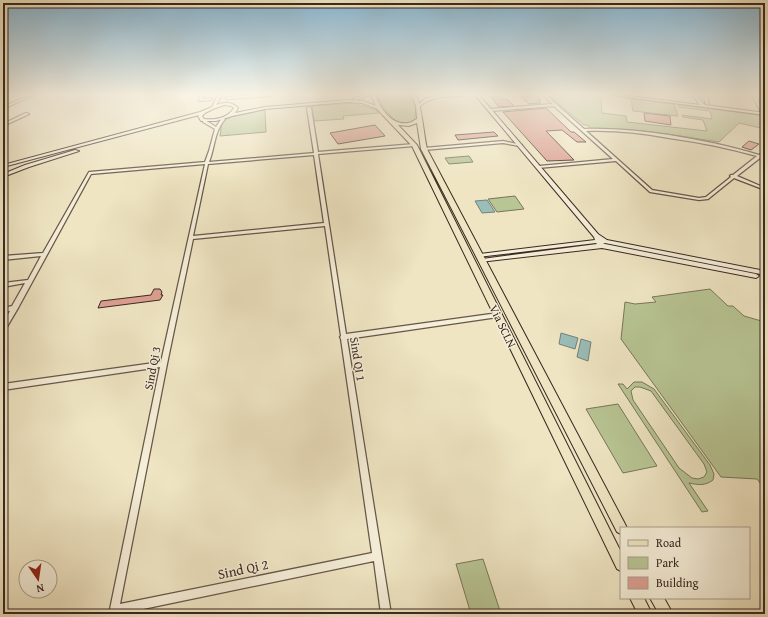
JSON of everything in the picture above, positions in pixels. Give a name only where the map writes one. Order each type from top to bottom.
[{"type":"main road","points":[[3,176],[53,156],[62,150],[161,124]]},
{"type":"main road","points":[[3,166],[66,154],[173,124]]},
{"type":"main road","name":"Via SCLN","points":[[395,124],[414,145],[620,564]]},
{"type":"main road","name":"Via SCLN","points":[[420,124],[423,145],[620,527]]},
{"type":"main road","points":[[502,124],[601,242],[765,278]]},
{"type":"main road","points":[[62,150],[63,154],[66,154]]},
{"type":"main road","points":[[461,240],[473,243]]},
{"type":"main road","points":[[481,259],[601,242],[765,273]]},
{"type":"main road","points":[[465,248],[473,243]]},
{"type":"main road","points":[[567,456],[576,458],[580,456],[582,452]]},
{"type":"main road","points":[[580,482],[587,478],[596,479]]},
{"type":"main road","points":[[638,599],[645,614]]},
{"type":"main road","points":[[658,599],[666,614]]},
{"type":"street","points":[[209,124],[215,127],[218,124]]},
{"type":"street","name":"Sind QI 1","points":[[312,124],[386,614]]},
{"type":"street","points":[[576,124],[656,196]]},
{"type":"street","name":"Sind Qi 3","points":[[114,612],[164,364],[207,162],[216,135],[215,127]]},
{"type":"street","points":[[583,130],[605,129],[661,135],[719,144],[760,156]]},
{"type":"street","points":[[423,145],[436,146],[515,139]]},
{"type":"street","points":[[423,145],[503,142],[520,145]]},
{"type":"street","points":[[3,328],[90,173],[414,145]]},
{"type":"street","points":[[651,191],[703,199],[707,198],[732,176],[765,152]]},
{"type":"street","points":[[539,167],[616,160]]},
{"type":"street","points":[[732,176],[765,189]]},
{"type":"street","points":[[191,238],[327,224]]},
{"type":"street","points":[[3,258],[45,254]]},
{"type":"street","points":[[3,285],[30,282]]},
{"type":"street","points":[[3,310],[14,308]]},
{"type":"street","points":[[343,338],[498,315]]},
{"type":"street","points":[[3,387],[164,364]]},
{"type":"street","name":"Sind Qi 2","points":[[114,612],[377,556]]},
{"type":"green space","points":[[222,124],[266,124],[266,132],[220,136]]},
{"type":"green space","points":[[583,124],[643,124],[707,131],[704,124],[738,124],[719,142],[624,129],[592,129],[587,125]]},
{"type":"green space","points":[[742,124],[765,124],[765,129]]},
{"type":"green space","points":[[469,156],[473,162],[449,164],[445,158]]},
{"type":"green space","points":[[515,196],[524,209],[497,212],[488,199]]},
{"type":"green space","points":[[710,289],[728,306],[733,306],[744,316],[765,322],[765,489],[757,479],[721,477],[621,339],[625,302],[635,304],[656,302],[652,297]]},
{"type":"green space","points":[[634,382],[642,382],[654,389],[710,465],[714,474],[713,480],[701,484],[689,483],[708,511],[702,512],[618,384],[623,384],[627,389]],"holes":[[[635,387],[640,387],[651,391],[704,464],[707,472],[704,477],[698,479],[692,478],[679,468],[633,400],[631,391]]]},
{"type":"green space","points":[[618,404],[657,466],[623,473],[586,409]]},
{"type":"green space","points":[[483,559],[501,614],[471,614],[456,564]]},
{"type":"water","points":[[487,200],[495,212],[482,213],[475,201]]},
{"type":"water","points":[[561,333],[578,338],[575,349],[559,344]]},
{"type":"water","points":[[581,339],[591,342],[588,361],[577,357]]},
{"type":"building","points":[[514,124],[562,124],[571,132],[574,132],[586,142],[577,142],[562,130],[546,131],[574,160],[547,161]]},
{"type":"building","points":[[375,125],[385,136],[338,144],[330,133]]},
{"type":"building","points":[[494,132],[498,136],[458,140],[455,135]]},
{"type":"building","points":[[749,141],[759,144],[751,150],[742,147]]},
{"type":"building","points":[[154,289],[160,289],[162,292],[161,295],[163,295],[160,300],[98,308],[101,301],[151,295]]}]
